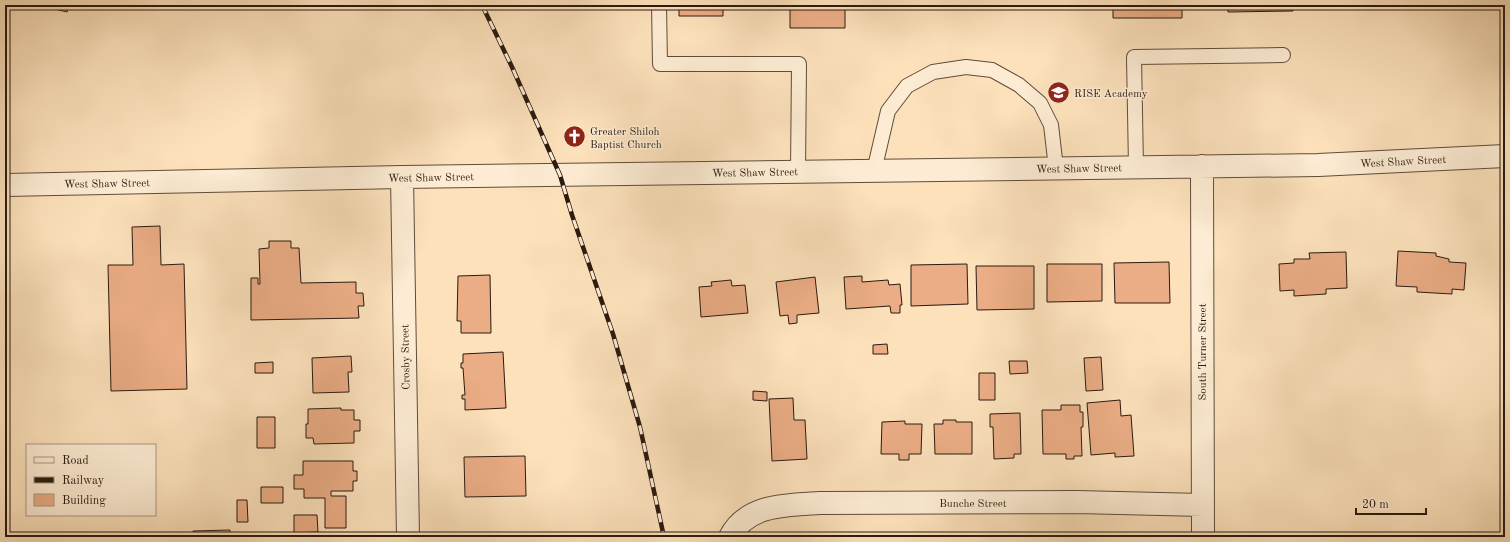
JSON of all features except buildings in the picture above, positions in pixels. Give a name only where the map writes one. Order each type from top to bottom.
[{"type":"street","name":"West Shaw Street","points":[[5,185],[402,177],[1318,165],[1505,156]]},
{"type":"street","name":"South Turner Street","points":[[1202,166],[1203,537]]},
{"type":"street","name":"Crosby Street","points":[[402,177],[408,537]]},
{"type":"street","name":"Bunche Street","points":[[730,537],[735,528],[746,518],[758,511],[773,507],[820,503],[1077,502],[1202,505]]},
{"type":"lane","points":[[659,5],[660,64],[799,64],[798,172]]},
{"type":"lane","points":[[1136,167],[1134,57],[1283,54]]},
{"type":"lane","points":[[874,171],[888,111],[907,86],[933,72],[966,67],[992,70],[1019,85],[1040,103],[1051,125],[1056,168]]},
{"type":"railway","points":[[482,5],[512,67],[560,175],[572,215],[613,334],[640,427],[664,537]]},
{"type":"place","name":"RISE Academy","points":[[1059,93]]},
{"type":"place","name":"Greater Shiloh Baptist Church","points":[[574,137]]}]
